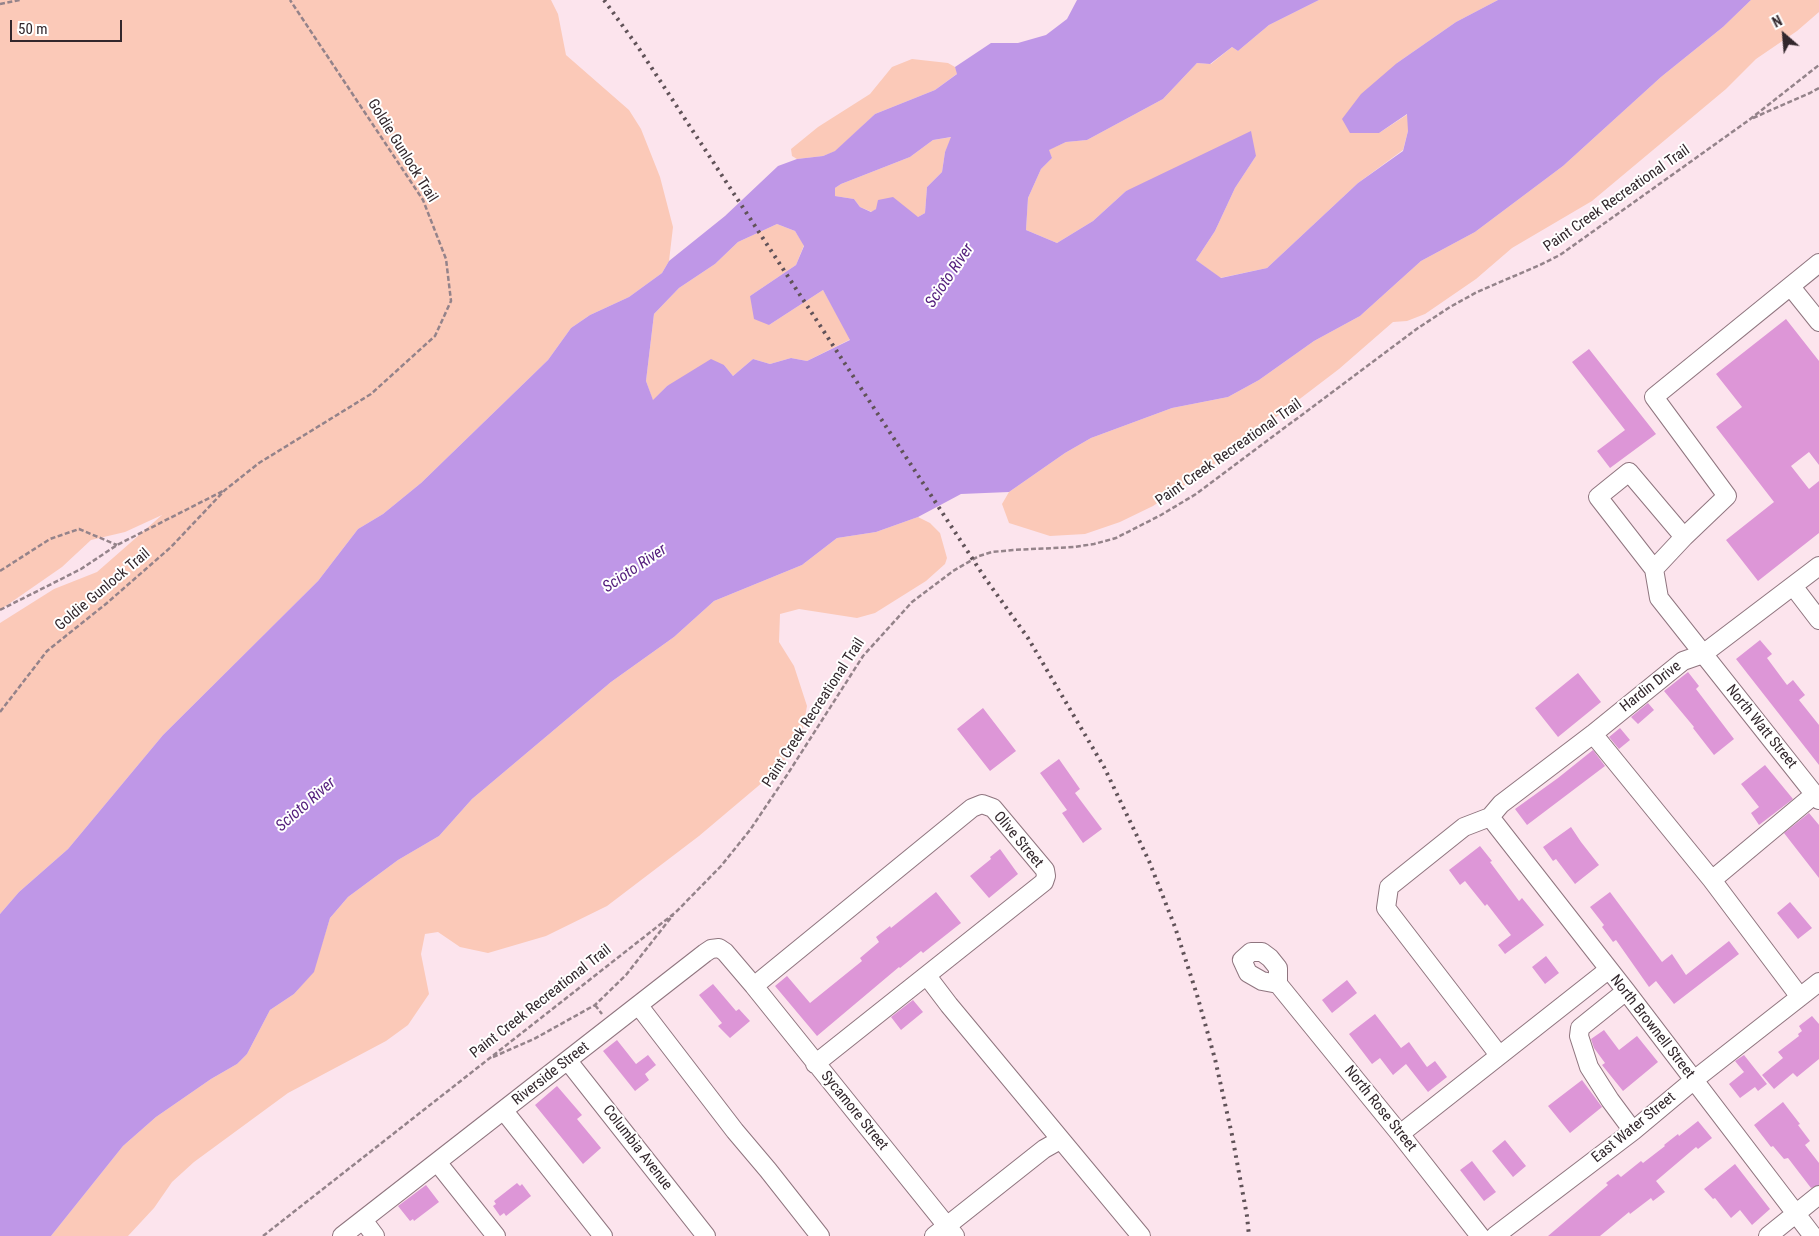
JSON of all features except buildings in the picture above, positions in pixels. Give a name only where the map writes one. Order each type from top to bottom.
[{"type":"street","points":[[1684,537],[1629,472],[1598,497],[1654,569],[1727,496],[1654,397],[1819,264]]},
{"type":"street","points":[[1791,286],[1819,322]]},
{"type":"street","name":"Hardin Drive","points":[[1490,818],[1501,804],[1684,661],[1703,654],[1819,566]]},
{"type":"street","name":"North Watt Street","points":[[1654,569],[1659,598],[1817,797]]},
{"type":"street","points":[[1793,586],[1819,620]]},
{"type":"street","points":[[1593,734],[1712,880],[1800,997]]},
{"type":"street","points":[[1712,880],[1817,797]]},
{"type":"street","name":"Olive Street","points":[[754,986],[972,808],[982,804],[993,808],[1045,870],[1044,882],[815,1064]]},
{"type":"street","points":[[1490,818],[1464,827],[1389,887],[1386,908],[1499,1055]]},
{"type":"street","name":"North Brownell Street","points":[[1490,818],[1626,991],[1813,1236]]},
{"type":"street","name":"Riverside Street","points":[[342,1236],[711,949],[719,948],[725,952],[754,986]]},
{"type":"street","points":[[1400,1134],[1608,970]]},
{"type":"street","points":[[927,976],[948,1006],[1141,1236]]},
{"type":"street","name":"East Water Street","points":[[1495,1236],[1633,1131],[1694,1080],[1819,982]]},
{"type":"street","name":"North Rose Street","points":[[1278,984],[1480,1236]]},
{"type":"street","name":"Sycamore Street","points":[[754,986],[945,1232]]},
{"type":"street","points":[[1626,991],[1580,1028],[1579,1036],[1589,1067],[1633,1131]]},
{"type":"street","points":[[638,1006],[735,1132],[768,1170],[820,1236]]},
{"type":"street","name":"Columbia Avenue","points":[[568,1061],[706,1236]]},
{"type":"street","points":[[504,1111],[603,1236]]},
{"type":"street","points":[[945,1232],[958,1217],[1044,1149],[1060,1140]]},
{"type":"street","points":[[437,1162],[496,1236]]},
{"type":"street","points":[[1768,1236],[1819,1195]]},
{"type":"street","points":[[364,1220],[375,1236]]},
{"type":"path","points":[[0,4],[20,0]]},
{"type":"path","name":"Goldie Gunlock Trail","points":[[0,712],[47,651],[107,603],[171,547],[225,490],[259,463],[371,394],[435,336],[452,301],[446,259],[423,200],[290,0]]},
{"type":"path","name":"Paint Creek Recreational Trail","points":[[263,1236],[676,912],[721,866],[750,830],[863,656],[912,602],[953,571],[979,556],[992,552],[1074,547],[1116,538],[1161,515],[1204,488],[1442,312],[1477,292],[1560,255],[1749,120],[1819,65]]},
{"type":"path","points":[[1749,120],[1810,94],[1819,88]]},
{"type":"path","name":"Goldie Gunlock Trail","points":[[0,610],[81,569],[117,545],[225,490]]},
{"type":"path","name":"Goldie Gunlock Trail","points":[[0,571],[50,539],[78,529],[117,545]]},
{"type":"path","points":[[489,1058],[534,1039],[595,1005],[626,975],[676,912]]},
{"type":"shaded area","points":[[0,0],[551,0],[558,14],[566,55],[629,110],[641,129],[660,177],[673,227],[669,261],[662,273],[629,297],[590,315],[571,328],[548,360],[421,483],[383,514],[358,529],[318,581],[163,735],[68,849],[19,892],[0,914],[0,623],[54,589],[97,572],[162,515],[125,532],[91,540],[62,567],[0,610]]},
{"type":"shaded area","points":[[1319,0],[1498,0],[1456,22],[1397,63],[1379,133],[1408,114],[1408,131],[1403,150],[1358,183],[1267,268],[1220,278],[1196,260],[1215,231],[1235,188],[1256,156],[1126,191],[1093,221],[1057,243],[1026,230],[1028,198],[1041,169],[1052,158],[1048,150],[1066,142],[1087,140],[1163,99],[1197,63],[1211,64],[1232,47],[1238,51],[1269,25]]},
{"type":"shaded area","points":[[1751,0],[1819,0],[1819,12],[1797,31],[1756,59],[1726,89],[1592,201],[1512,248],[1476,279],[1425,314],[1407,321],[1393,322],[1339,369],[1200,475],[1153,506],[1120,522],[1085,534],[1050,536],[1009,523],[1002,504],[1009,492],[1065,453],[1091,438],[1172,408],[1228,397],[1259,380],[1314,341],[1360,316],[1421,261],[1475,232],[1563,166],[1661,77],[1723,27]]},
{"type":"shaded area","points":[[912,59],[948,63],[955,67],[958,73],[935,90],[875,114],[836,151],[823,156],[797,159],[792,156],[791,149],[818,127],[870,94],[892,67]]},
{"type":"shaded area","points":[[952,137],[945,152],[942,172],[927,187],[925,213],[918,217],[876,209],[872,212],[860,207],[854,199],[835,196],[835,188],[841,184],[910,157],[933,140]]},
{"type":"shaded area","points":[[777,224],[795,231],[804,245],[796,265],[750,296],[769,325],[823,290],[851,339],[807,361],[791,358],[770,364],[753,359],[733,376],[724,365],[667,386],[653,401],[646,381],[654,314],[679,288],[715,264],[738,242]]},
{"type":"shaded area","points":[[918,517],[930,523],[940,533],[947,558],[945,564],[926,581],[875,613],[857,618],[799,609],[780,614],[779,642],[794,666],[807,706],[801,738],[776,771],[699,836],[607,906],[546,936],[488,953],[460,947],[438,932],[425,934],[421,954],[429,994],[408,1025],[386,1041],[288,1093],[194,1162],[172,1182],[154,1208],[128,1236],[51,1236],[123,1146],[156,1117],[211,1079],[237,1064],[247,1054],[270,1010],[294,994],[313,972],[330,918],[348,897],[398,860],[439,836],[472,799],[611,682],[674,637],[714,601],[802,565],[837,538],[876,532]]},
{"type":"water","name":"Scioto River","points":[[1077,0],[1319,0],[1269,25],[1238,51],[1232,47],[1210,64],[1197,63],[1163,99],[1087,140],[1066,142],[1049,150],[1052,158],[1041,169],[1028,198],[1026,230],[1057,243],[1093,221],[1126,191],[1251,131],[1256,156],[1235,188],[1215,231],[1196,260],[1221,278],[1267,268],[1358,183],[1403,151],[1408,131],[1407,114],[1379,133],[1350,133],[1342,119],[1361,94],[1397,63],[1456,22],[1498,0],[1751,0],[1723,27],[1661,77],[1563,166],[1475,232],[1421,261],[1360,316],[1314,341],[1259,380],[1228,397],[1172,408],[1091,438],[1065,453],[1009,492],[961,494],[918,517],[876,532],[837,538],[802,565],[714,601],[674,637],[611,682],[472,799],[439,836],[398,860],[348,897],[330,918],[314,972],[294,994],[270,1010],[247,1054],[237,1064],[211,1079],[156,1117],[123,1146],[51,1236],[0,1236],[0,914],[19,892],[68,849],[163,735],[318,581],[358,529],[383,514],[421,483],[548,360],[571,328],[590,315],[629,297],[662,273],[669,261],[725,216],[778,166],[797,159],[823,156],[835,151],[875,114],[935,90],[957,74],[955,67],[991,43],[1018,43],[1046,35],[1067,19]],"holes":[[[951,137],[945,152],[942,172],[927,187],[925,213],[918,217],[893,197],[878,200],[876,209],[871,212],[860,207],[854,199],[835,196],[835,188],[841,184],[910,157],[933,140]],[[777,224],[795,231],[804,246],[796,265],[750,296],[754,319],[769,325],[823,290],[850,340],[807,361],[791,358],[770,364],[753,359],[733,376],[724,365],[711,359],[667,386],[653,400],[646,381],[654,314],[679,288],[715,264],[738,242]]]},
{"type":"railway","points":[[604,0],[638,47],[985,578],[1028,638],[1104,767],[1149,861],[1175,927],[1197,995],[1215,1059],[1232,1135],[1249,1236]]}]
